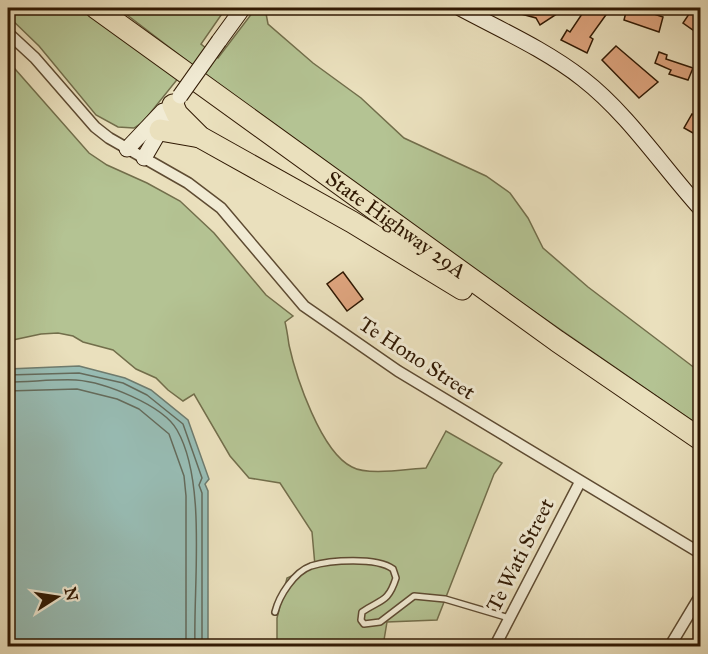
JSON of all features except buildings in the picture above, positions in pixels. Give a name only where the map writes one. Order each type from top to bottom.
[{"type":"highway","name":"State Highway 29A","points":[[96,8],[557,341],[700,439]]},
{"type":"highway","points":[[177,101],[183,121],[200,137],[352,222],[530,332],[557,341]]},
{"type":"highway","points":[[160,130],[200,137]]},
{"type":"street","points":[[144,158],[177,101],[243,8]]},
{"type":"street","points":[[460,8],[551,58],[584,79],[605,98],[700,208]]},
{"type":"street","name":"Te Hono Street","points":[[8,33],[35,58],[82,115],[109,138],[188,183],[221,208],[304,306],[398,371],[700,553]]},
{"type":"street","points":[[127,149],[167,107],[177,101]]},
{"type":"street","name":"Te Wati Street","points":[[495,646],[579,482]]},
{"type":"street","points":[[670,646],[700,596]]},
{"type":"lane","points":[[275,612],[283,591],[310,566],[377,561],[393,569],[396,578],[389,596],[382,603],[362,612],[361,620],[364,624],[380,622],[414,596],[445,599],[510,618]]},
{"type":"green space","points":[[8,8],[84,8],[180,76],[143,122],[134,128],[118,127],[96,115],[39,46],[8,16]]},
{"type":"green space","points":[[118,8],[226,8],[201,44],[218,58],[256,8],[265,8],[268,24],[313,63],[361,98],[404,138],[486,176],[510,193],[528,218],[543,248],[588,287],[700,372],[700,426],[490,281]]},
{"type":"green space","points":[[8,61],[89,153],[107,165],[180,201],[214,233],[266,295],[293,316],[285,322],[297,375],[320,430],[341,459],[352,467],[368,471],[426,468],[446,431],[502,463],[494,474],[437,620],[387,622],[383,646],[277,646],[277,618],[287,578],[315,566],[312,532],[280,483],[249,478],[230,456],[194,394],[183,401],[156,378],[136,369],[113,350],[58,333],[8,341]]},
{"type":"water","points":[[79,366],[125,378],[151,390],[188,420],[209,479],[205,484],[208,491],[208,646],[8,646],[8,369]]}]
